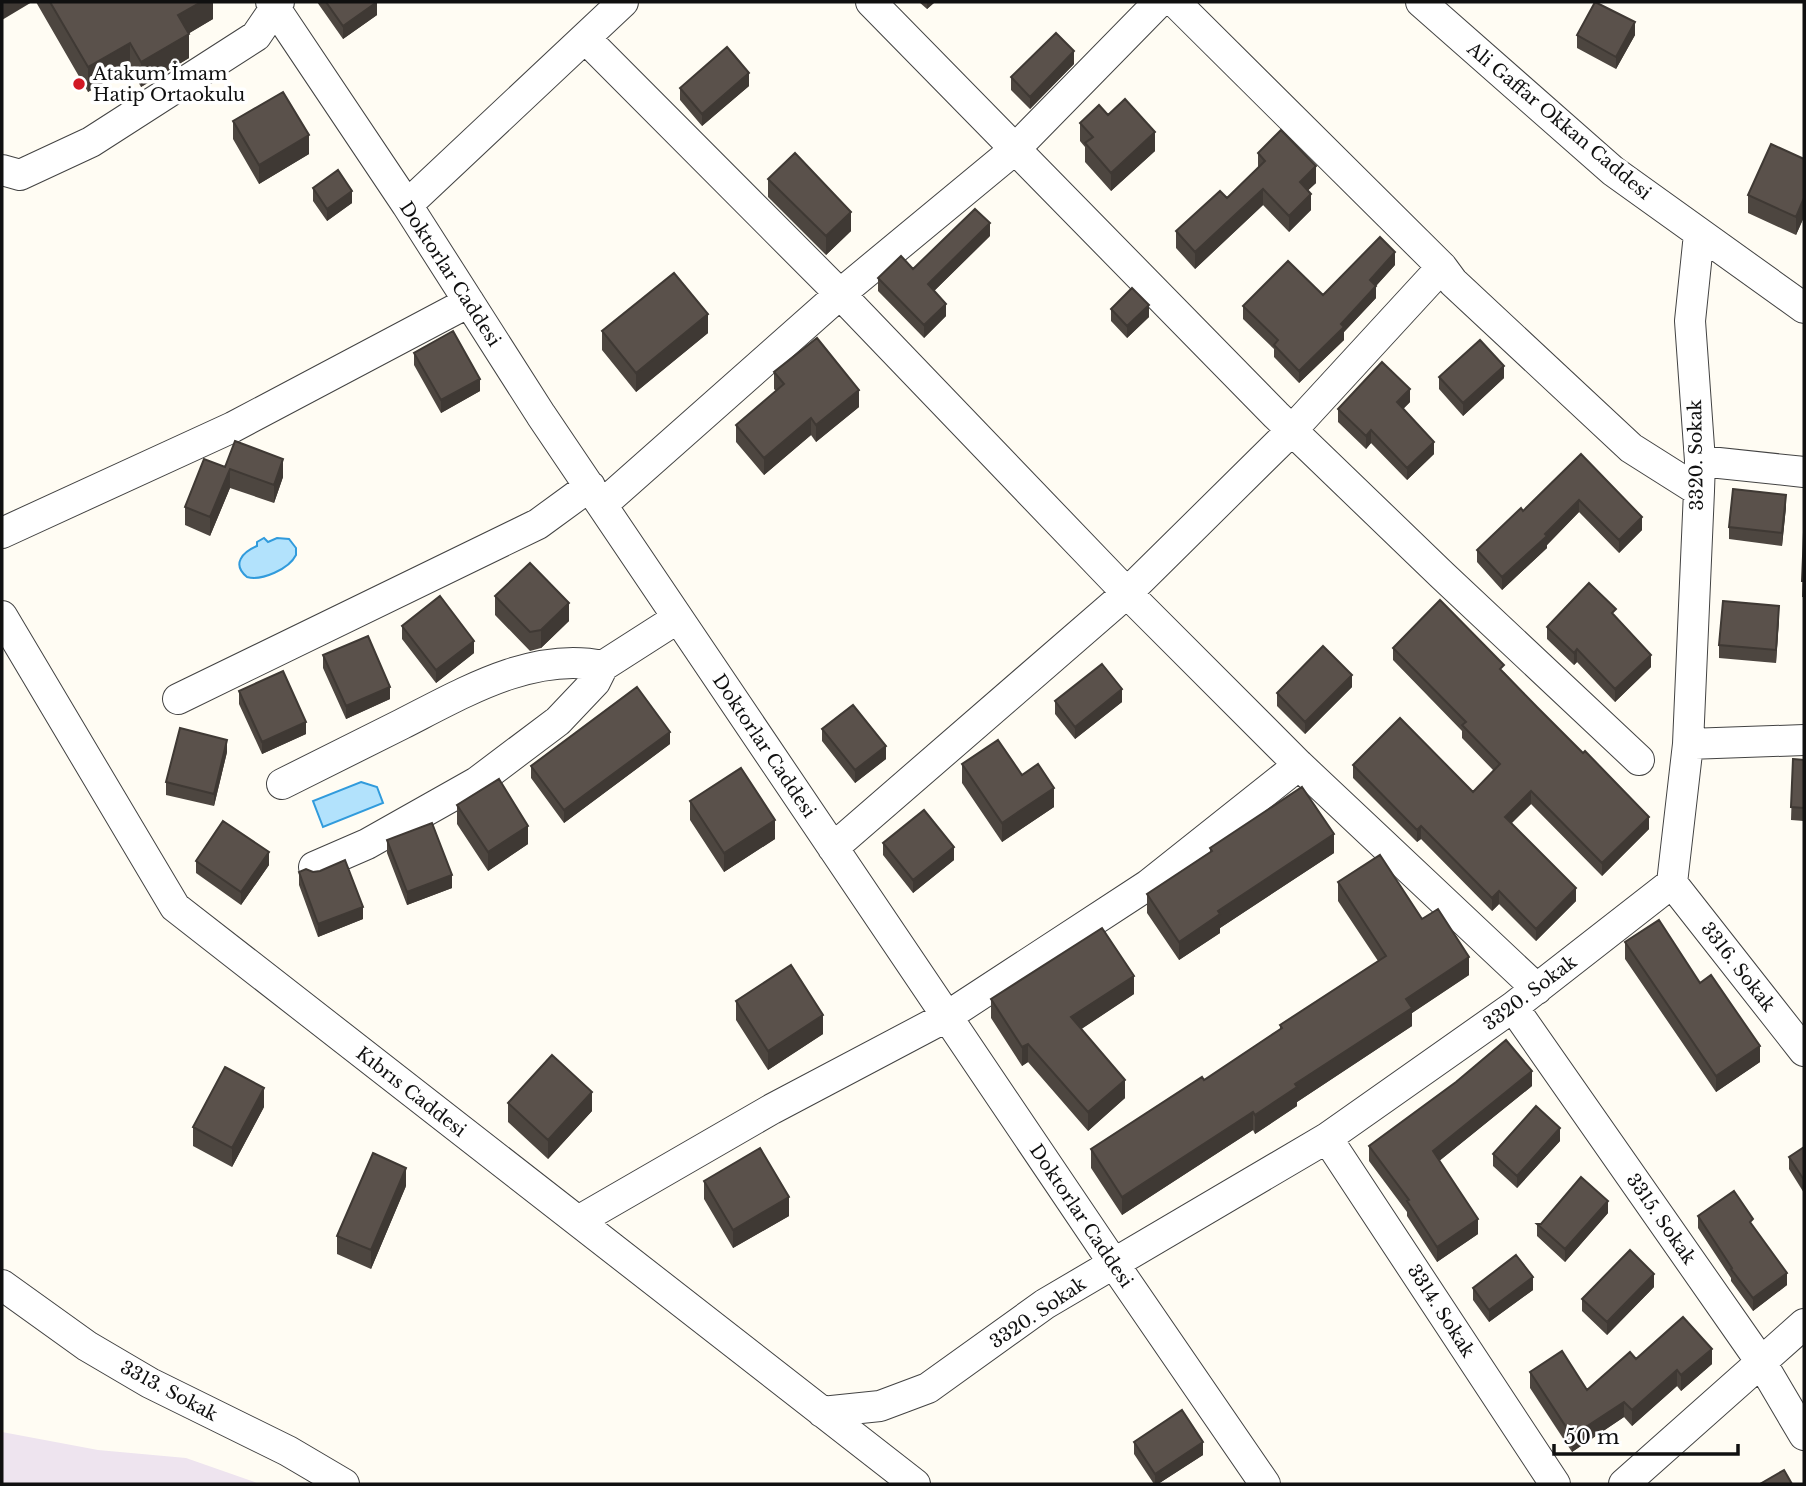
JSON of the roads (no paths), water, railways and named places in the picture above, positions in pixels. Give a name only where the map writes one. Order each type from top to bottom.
[{"type":"street","points":[[407,205],[623,2]]},
{"type":"street","points":[[871,2],[1292,430],[1441,575],[1639,760]]},
{"type":"street","points":[[178,699],[597,496],[1014,150],[1159,2]]},
{"type":"street","points":[[1175,2],[1442,267],[1453,282],[1631,448],[1699,491]]},
{"type":"street","name":"Ali Gaffar Okkan Caddesi","points":[[1421,2],[1612,171],[1804,308]]},
{"type":"street","points":[[2,170],[20,175],[91,142],[256,36],[275,3]]},
{"type":"street","name":"Doktorlar Caddesi","points":[[275,3],[541,415],[946,1017],[1265,1484]]},
{"type":"street","points":[[585,38],[840,294],[1127,593],[1299,765],[1537,989]]},
{"type":"street","name":"3320. Sokak","points":[[822,1412],[880,1406],[928,1388],[1045,1304],[1327,1138],[1513,1007],[1672,883],[1688,744],[1699,491],[1700,461],[1690,321],[1699,234]]},
{"type":"street","points":[[833,848],[1127,593],[1292,430],[1442,267]]},
{"type":"street","points":[[2,533],[233,427],[469,302]]},
{"type":"street","points":[[1700,461],[1804,472]]},
{"type":"street","name":"Kıbrıs Caddesi","points":[[2,616],[174,907],[915,1484]]},
{"type":"street","points":[[314,867],[367,844],[477,782],[558,721],[595,682],[603,666],[678,618]]},
{"type":"street","points":[[282,784],[479,685],[541,665],[586,662],[603,666]]},
{"type":"street","points":[[1688,744],[1804,740]]},
{"type":"street","points":[[578,1221],[772,1109],[946,1017],[1148,885],[1299,765]]},
{"type":"street","name":"3316. Sokak","points":[[1672,883],[1802,1044]]},
{"type":"street","name":"3315. Sokak","points":[[1513,1007],[1761,1363],[1804,1435]]},
{"type":"street","name":"3314. Sokak","points":[[1327,1138],[1555,1484]]},
{"type":"street","name":"3313. Sokak","points":[[2,1285],[87,1346],[149,1383],[288,1451],[344,1484]]},
{"type":"street","points":[[1624,1484],[1804,1324]]},
{"type":"water","points":[[264,538],[268,542],[277,538],[289,539],[296,548],[296,555],[288,565],[274,573],[247,577],[239,563],[243,555]]},
{"type":"water","points":[[361,782],[377,787],[383,803],[323,827],[313,801]]},
{"type":"place","name":"Atakum İmam Hatip Ortaokulu","points":[[79,84]]}]
